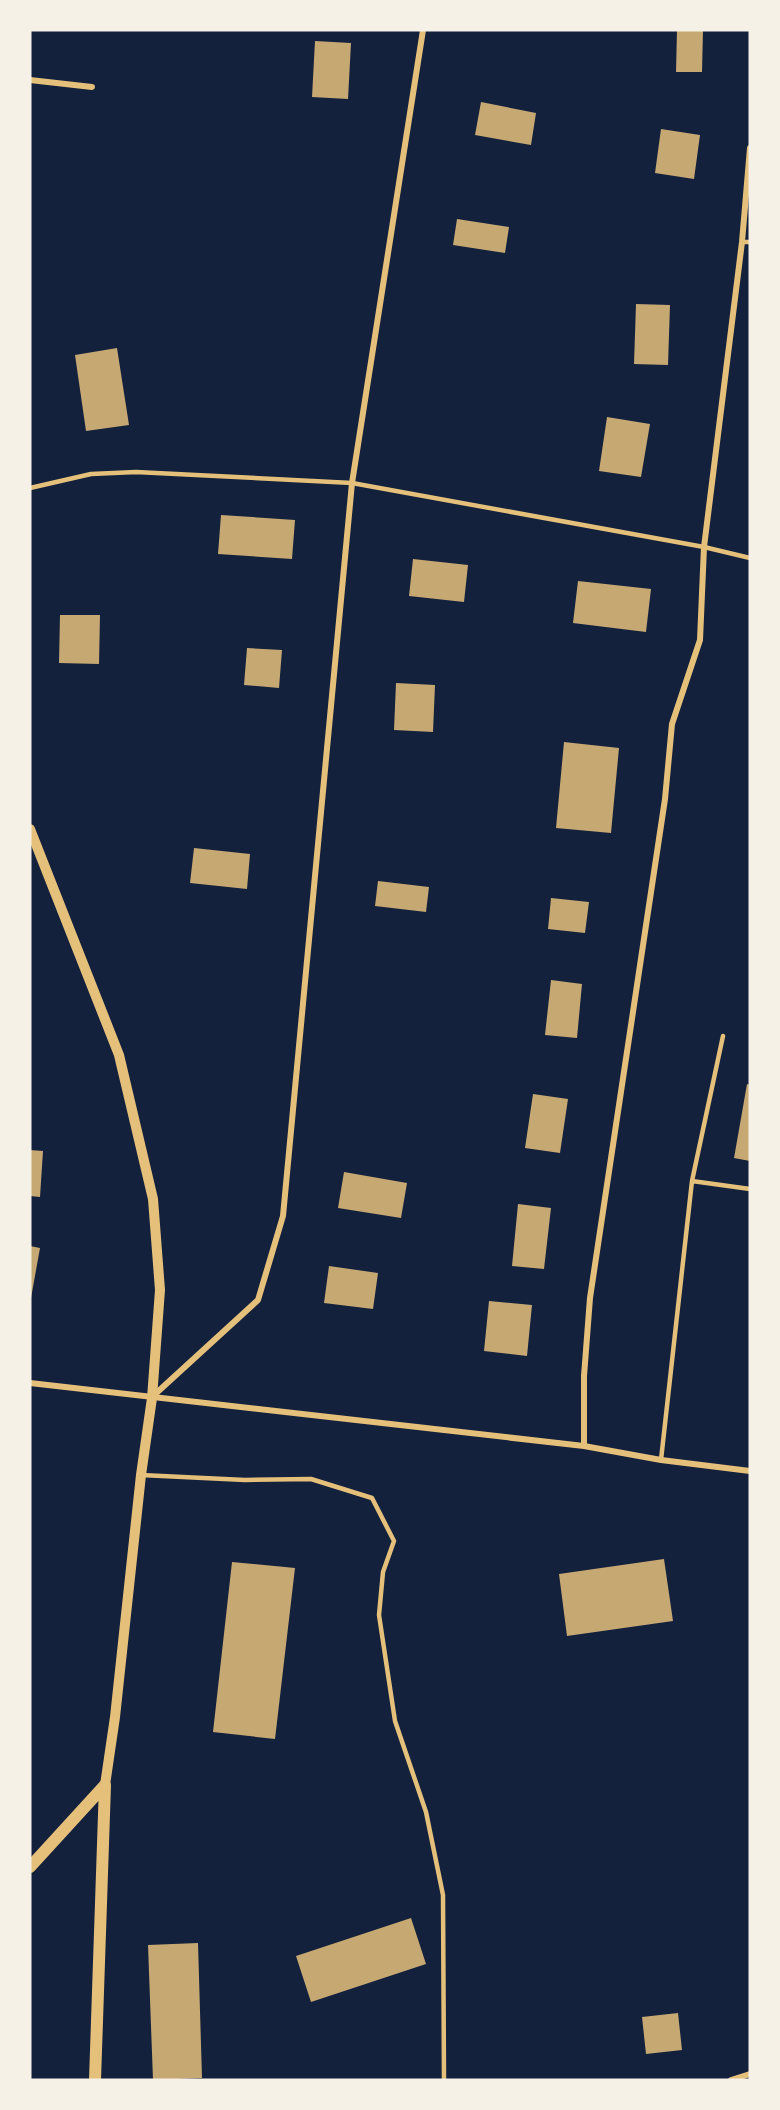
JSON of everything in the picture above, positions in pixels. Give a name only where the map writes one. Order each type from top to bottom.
[{"type":"main road","points":[[30,1867],[105,1785]]},
{"type":"main road","points":[[94,2080],[105,1785]]},
{"type":"street","points":[[152,1398],[258,1300],[283,1216],[352,483],[423,30]]},
{"type":"street","points":[[30,80],[92,87]]},
{"type":"street","points":[[584,1446],[584,1376],[590,1298],[664,799],[672,724],[700,640],[704,547],[742,242],[750,148]]},
{"type":"street","points":[[30,829],[119,1055],[153,1199],[160,1290],[152,1398],[105,1785]]},
{"type":"street","points":[[30,1383],[584,1446],[661,1460],[750,1471]]},
{"type":"street","points":[[731,2080],[750,2074]]},
{"type":"lane","points":[[742,242],[750,242]]},
{"type":"lane","points":[[30,488],[90,474],[136,472],[352,483],[704,547],[750,558]]},
{"type":"lane","points":[[661,1460],[692,1181],[723,1036]]},
{"type":"lane","points":[[692,1181],[750,1189]]},
{"type":"lane","points":[[141,1475],[245,1480],[311,1479],[372,1497],[394,1541],[383,1572],[379,1615],[395,1721],[426,1812],[443,1895],[444,2080]]},
{"type":"building","points":[[677,30],[703,30],[702,72],[676,72]]},
{"type":"building","points":[[315,41],[351,43],[348,99],[312,97]]},
{"type":"building","points":[[481,102],[536,113],[531,145],[475,135]]},
{"type":"building","points":[[661,129],[700,135],[694,179],[655,173]]},
{"type":"building","points":[[457,219],[509,227],[505,253],[453,245]]},
{"type":"building","points":[[636,304],[670,305],[668,365],[634,364]]},
{"type":"building","points":[[117,348],[129,425],[86,431],[75,355]]},
{"type":"building","points":[[607,417],[650,424],[641,477],[599,471]]},
{"type":"building","points":[[221,515],[295,520],[292,559],[218,554]]},
{"type":"building","points":[[413,559],[468,565],[464,602],[409,596]]},
{"type":"building","points":[[578,581],[651,589],[646,632],[573,623]]},
{"type":"building","points":[[60,615],[100,615],[99,664],[59,663]]},
{"type":"building","points":[[247,648],[282,650],[279,688],[244,685]]},
{"type":"building","points":[[396,683],[435,685],[433,732],[394,730]]},
{"type":"building","points":[[564,742],[619,748],[611,833],[556,828]]},
{"type":"building","points":[[194,848],[250,854],[247,889],[190,883]]},
{"type":"building","points":[[378,881],[429,887],[426,912],[375,906]]},
{"type":"building","points":[[551,898],[589,902],[585,933],[548,929]]},
{"type":"building","points":[[551,980],[582,984],[577,1038],[545,1035]]},
{"type":"building","points":[[747,1084],[750,1085],[750,1161],[734,1158]]},
{"type":"building","points":[[533,1094],[568,1099],[560,1153],[525,1148]]},
{"type":"building","points":[[30,1150],[43,1151],[40,1197],[30,1196]]},
{"type":"building","points":[[344,1172],[407,1183],[401,1218],[338,1208]]},
{"type":"building","points":[[518,1204],[551,1208],[544,1269],[512,1266]]},
{"type":"building","points":[[30,1246],[40,1248],[31,1298],[30,1298]]},
{"type":"building","points":[[329,1266],[378,1273],[373,1309],[324,1303]]},
{"type":"building","points":[[489,1301],[532,1305],[527,1356],[484,1351]]},
{"type":"building","points":[[664,1559],[673,1621],[567,1636],[559,1574]]},
{"type":"building","points":[[232,1562],[295,1568],[275,1739],[213,1732]]},
{"type":"building","points":[[411,1918],[426,1964],[311,2002],[296,1956]]},
{"type":"building","points":[[198,1943],[202,2078],[153,2080],[148,1945]]},
{"type":"building","points":[[678,2013],[682,2050],[646,2054],[642,2017]]}]
